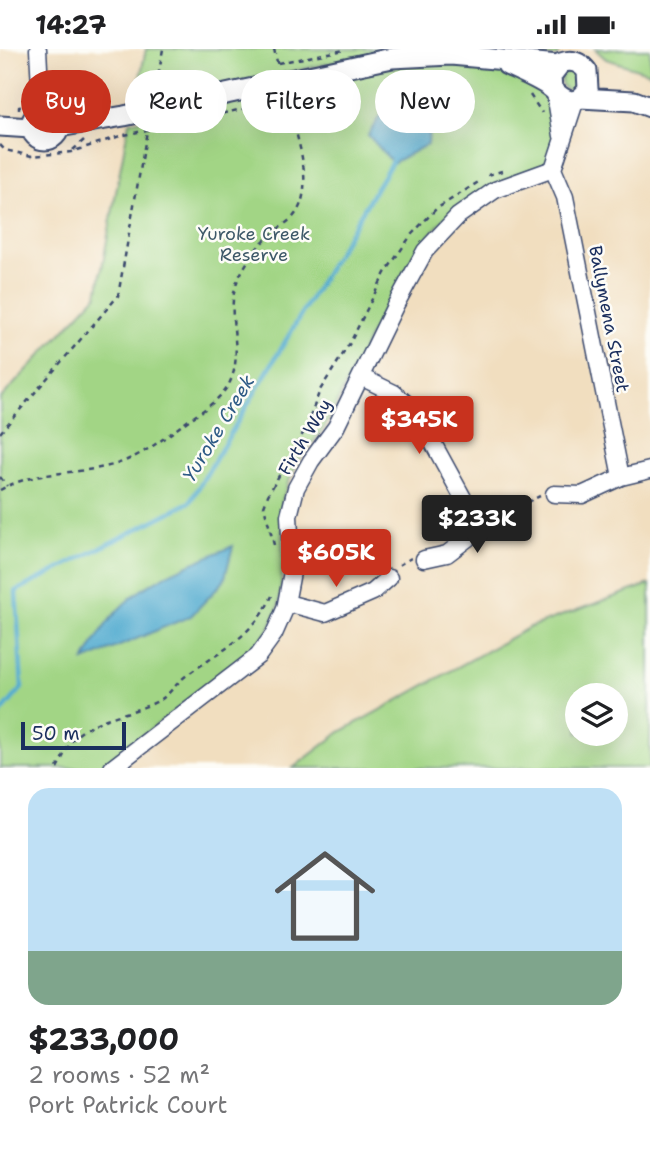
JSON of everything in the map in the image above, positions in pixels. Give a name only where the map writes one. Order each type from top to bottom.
[{"type":"street","points":[[38,49],[39,70]]},
{"type":"street","points":[[332,70],[411,56],[451,55],[496,60],[562,59],[583,62],[642,104]]},
{"type":"street","points":[[562,59],[551,76],[562,138]]},
{"type":"street","points":[[496,60],[565,100],[642,104]]},
{"type":"street","points":[[554,169],[562,138],[578,99],[588,89],[583,62]]},
{"type":"street","points":[[0,126],[21,127]]},
{"type":"street","points":[[34,133],[37,137],[47,140],[57,133]]},
{"type":"street","name":"Firth Way","points":[[112,768],[258,656],[274,634],[280,598],[292,572],[289,516],[296,488],[311,461],[336,427],[425,251],[458,216],[495,190],[554,169]]},
{"type":"street","name":"Ballymena Street","points":[[554,169],[565,197],[621,477]]},
{"type":"street","points":[[361,377],[394,393],[416,412],[480,529]]},
{"type":"street","points":[[554,494],[582,495],[621,477],[650,470]]},
{"type":"street","points":[[424,559],[447,554],[480,529],[518,514]]},
{"type":"street","points":[[280,598],[325,613],[373,592],[389,578]]},
{"type":"path","points":[[159,70],[163,49]]},
{"type":"path","points":[[274,49],[279,70]]},
{"type":"path","points":[[305,70],[350,49]]},
{"type":"path","points":[[527,93],[547,118]]},
{"type":"path","points":[[20,110],[21,107]]},
{"type":"path","points":[[0,145],[5,150],[32,156],[71,152],[134,133]]},
{"type":"path","points":[[0,433],[118,296],[146,133]]},
{"type":"path","points":[[0,490],[30,477],[113,465],[150,448],[217,400],[234,371],[236,354],[231,311],[234,288],[246,264],[265,239],[294,216],[305,191],[304,171],[295,133]]},
{"type":"path","points":[[275,549],[264,506],[268,495],[306,428],[320,390],[351,343],[385,272],[412,234],[436,209],[492,173],[504,170]]},
{"type":"path","points":[[0,477],[7,486]]},
{"type":"path","points":[[518,514],[527,502],[554,494]]},
{"type":"path","points":[[389,578],[400,563],[418,557],[424,559]]},
{"type":"path","points":[[57,768],[75,737],[87,728],[161,700],[185,676],[212,660],[252,628],[280,598]]},
{"type":"green space","points":[[146,49],[398,49],[299,70],[241,70],[241,82],[227,85],[227,70],[142,70]]},
{"type":"green space","points":[[481,49],[562,49],[556,57]]},
{"type":"green space","points":[[595,49],[650,49],[650,73],[606,59]]},
{"type":"green space","name":"Yuroke Creek Reserve","points":[[415,61],[469,65],[521,78],[540,90],[553,108],[555,133],[546,165],[475,195],[442,221],[417,250],[378,319],[325,427],[299,460],[288,483],[282,501],[283,560],[279,606],[268,631],[246,656],[101,768],[0,768],[0,399],[97,295],[127,133],[227,133],[227,101],[241,98],[241,133],[361,133],[361,73]]},
{"type":"green space","points":[[570,72],[576,75],[579,81],[576,87],[570,90],[564,87],[561,81],[564,75]]},
{"type":"green space","points":[[650,584],[650,768],[293,768],[340,732],[530,627]]},
{"type":"water","points":[[375,124],[375,133],[429,133],[428,144],[393,163],[368,135]]},
{"type":"water","points":[[233,546],[224,581],[191,616],[84,661],[112,617],[136,594],[176,571]]},
{"type":"waterway","name":"Yuroke Creek","points":[[0,714],[22,688],[16,591],[190,502],[394,158]]}]
